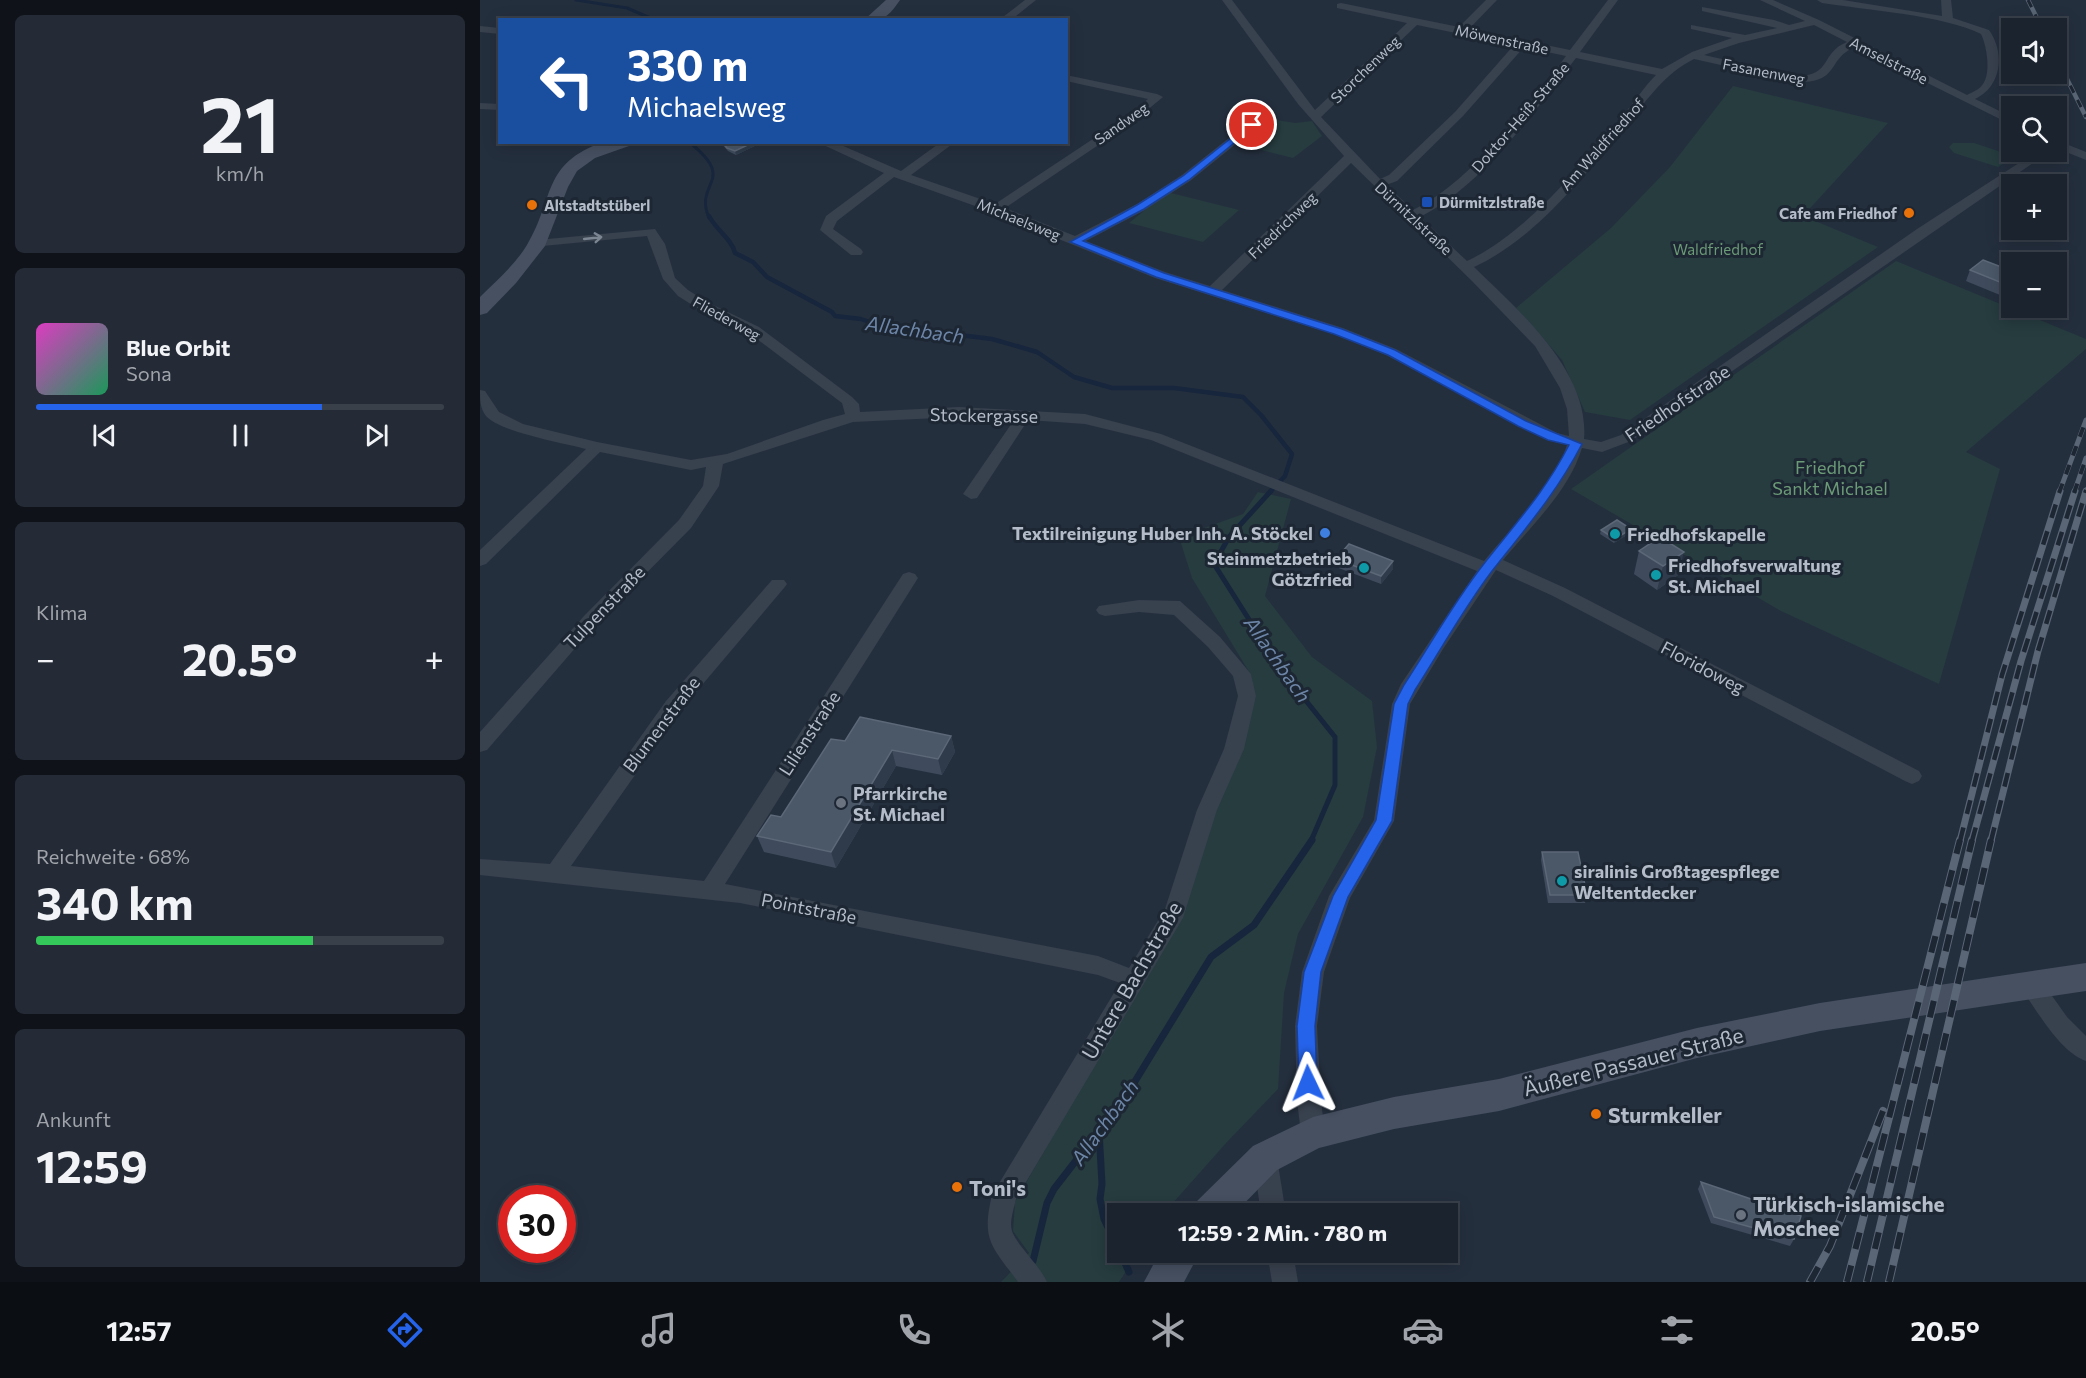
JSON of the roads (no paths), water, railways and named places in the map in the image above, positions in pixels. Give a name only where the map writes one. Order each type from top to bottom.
[{"type":"main road","points":[[874,18],[885,10],[893,0]]},
{"type":"main road","points":[[480,309],[537,244],[566,174],[589,148],[611,144]]},
{"type":"main road","name":"Äußere Passauer Straße","points":[[1220,1203],[1265,1158],[1313,1133],[1394,1113],[1499,1095],[1671,1049],[1820,1017],[2030,983],[2086,977]]},
{"type":"main road","points":[[1162,1282],[1175,1263]]},
{"type":"street","points":[[1007,18],[1031,0]]},
{"type":"street","name":"Dürnitzlstraße","points":[[1227,0],[1240,9],[1285,80],[1351,156],[1377,184],[1466,266],[1529,332],[1555,364],[1569,394],[1575,416],[1576,444]]},
{"type":"street","points":[[1462,30],[1492,0]]},
{"type":"street","name":"Doktor-Heiß-Straße","points":[[1411,216],[1428,209],[1472,173],[1538,100],[1575,54],[1613,0]]},
{"type":"street","name":"Amselstraße","points":[[1765,0],[1815,22],[2001,117]]},
{"type":"street","points":[[1779,5],[1792,0]]},
{"type":"street","points":[[1822,0],[1948,20],[1982,29],[1988,37],[1992,79],[1985,90],[1965,99]]},
{"type":"street","points":[[1946,0],[1948,20]]},
{"type":"street","name":"Möwenstraße","points":[[1344,3],[1415,21],[1664,73]]},
{"type":"street","name":"Am Waldfriedhof","points":[[1706,9],[1789,28]]},
{"type":"street","name":"Storchenweg","points":[[1315,116],[1415,21]]},
{"type":"street","name":"Am Waldfriedhof","points":[[1466,266],[1478,263],[1514,236],[1584,169],[1664,73],[1693,56],[1746,38],[1815,22]]},
{"type":"street","name":"Am Waldfriedhof","points":[[1695,27],[1746,38]]},
{"type":"street","points":[[480,29],[498,31]]},
{"type":"street","points":[[1377,184],[1393,178],[1451,122],[1522,43]]},
{"type":"street","name":"Fasanenweg","points":[[1693,56],[1797,79],[1813,80],[1824,75],[1838,51],[1855,43]]},
{"type":"street","name":"Sandweg","points":[[996,209],[1157,98],[1068,78]]},
{"type":"street","points":[[480,106],[498,107]]},
{"type":"street","points":[[1075,242],[1141,207],[1186,178],[1245,131]]},
{"type":"street","name":"Michaelsweg","points":[[829,144],[898,174],[996,209],[1160,275],[1338,331],[1391,352],[1522,423],[1552,437],[1576,444]]},
{"type":"street","points":[[856,252],[826,231],[831,219],[946,144]]},
{"type":"street","points":[[2067,148],[2086,156]]},
{"type":"street","name":"Friedrichweg","points":[[1212,292],[1351,156]]},
{"type":"street","name":"Friedhofstraße","points":[[1576,444],[1602,447],[1626,438],[1908,242],[2028,162]]},
{"type":"street","name":"Fliederweg","points":[[537,244],[650,232],[658,240],[667,276],[675,287],[698,303],[753,329],[847,400],[851,405],[853,417]]},
{"type":"street","name":"Stockergasse","points":[[480,394],[493,415],[533,432],[672,463],[691,465],[715,462],[828,423],[853,417],[959,412],[1084,419],[1133,430],[1490,566]]},
{"type":"street","points":[[971,494],[1025,414]]},
{"type":"street","points":[[1313,1133],[1309,1101],[1306,1026],[1313,972],[1341,896],[1384,821],[1401,704],[1408,688],[1490,566],[1559,477],[1576,444]]},
{"type":"street","points":[[480,560],[597,447]]},
{"type":"street","name":"Tulpenstraße","points":[[480,745],[590,620],[685,524],[711,486],[715,462]]},
{"type":"street","name":"Floridoweg","points":[[1490,566],[1559,591],[1912,776]]},
{"type":"street","name":"Lilienstraße","points":[[710,889],[909,578]]},
{"type":"street","name":"Blumenstraße","points":[[555,873],[673,706],[778,584]]},
{"type":"street","name":"Untere Bachstraße","points":[[1028,1274],[1000,1236],[999,1218],[1004,1195],[1175,912],[1207,810],[1234,749],[1247,696],[1242,674],[1214,642],[1177,607],[1139,606],[1105,610]]},
{"type":"street","name":"Pointstraße","points":[[480,867],[710,889],[1098,966],[1134,979]]},
{"type":"street","points":[[2030,983],[2059,1024],[2086,1051]]},
{"type":"street","points":[[1265,1158],[1272,1203]]},
{"type":"street","points":[[1282,1263],[1285,1282]]},
{"type":"waterway","name":"Allachbach","points":[[576,0],[627,8],[650,18]]},
{"type":"waterway","name":"Allachbach","points":[[691,144],[704,155],[713,174],[706,196],[709,218]]},
{"type":"waterway","name":"Allachbach","points":[[709,216],[731,243],[735,253],[753,262],[767,277],[832,312],[835,316],[861,319],[878,325],[992,339],[1037,352],[1074,377],[1112,388],[1174,388],[1243,397],[1261,415],[1292,454],[1285,476],[1269,493]]},
{"type":"waterway","name":"Allachbach","points":[[1271,491],[1229,537],[1214,564],[1279,667],[1335,737],[1335,785],[1311,841]]},
{"type":"waterway","name":"Allachbach","points":[[1029,1266],[1033,1261],[1047,1203],[1054,1189],[1126,1096],[1211,957],[1254,925],[1312,840]]},
{"type":"waterway","points":[[1099,1131],[1102,1184],[1100,1199],[1107,1225]]},
{"type":"waterway","points":[[1125,1263],[1129,1272]]},
{"type":"railway","points":[[2028,0],[2037,18]]},
{"type":"railway","points":[[2067,79],[2086,117]]},
{"type":"railway","points":[[2059,493],[2086,420]]},
{"type":"railway","points":[[2074,493],[2086,458]]},
{"type":"railway","points":[[1960,841],[2002,675],[2060,491]]},
{"type":"railway","points":[[1972,841],[2021,661],[2075,491]]},
{"type":"railway","points":[[1991,841],[2038,651],[2086,491]]},
{"type":"railway","points":[[1847,1282],[1960,840]]},
{"type":"railway","points":[[1867,1282],[1972,840]]},
{"type":"railway","points":[[1889,1282],[1991,840]]},
{"type":"railway","points":[[1810,1282],[1830,1246],[1883,1111]]},
{"type":"place","name":"Dürmitzlstraße","points":[[1427,202]]},
{"type":"place","name":"Altstadtstüberl","points":[[532,205]]},
{"type":"place","name":"Cafe am Friedhof","points":[[1909,213]]},
{"type":"place","name":"Textilreinigung Huber Inh. A. Stöckel","points":[[1325,533]]},
{"type":"place","name":"Friedhofskapelle","points":[[1615,534]]},
{"type":"place","name":"Steinmetzbetrieb Götzfried","points":[[1364,568]]},
{"type":"place","name":"Friedhofsverwaltung St. Michael","points":[[1656,575]]},
{"type":"place","name":"Pfarrkirche St. Michael","points":[[841,803]]},
{"type":"place","name":"siralinis Großtagespflege Weltentdecker","points":[[1562,881]]},
{"type":"place","name":"Sturmkeller","points":[[1596,1114]]},
{"type":"place","name":"Toni's","points":[[957,1187]]},
{"type":"place","name":"Türkisch-islamische Moschee","points":[[1741,1215]]},
{"type":"park label","name":"Waldfriedhof","points":[[1718,249]]},
{"type":"park label","name":"Friedhof Sankt Michael","points":[[1830,477]]}]
